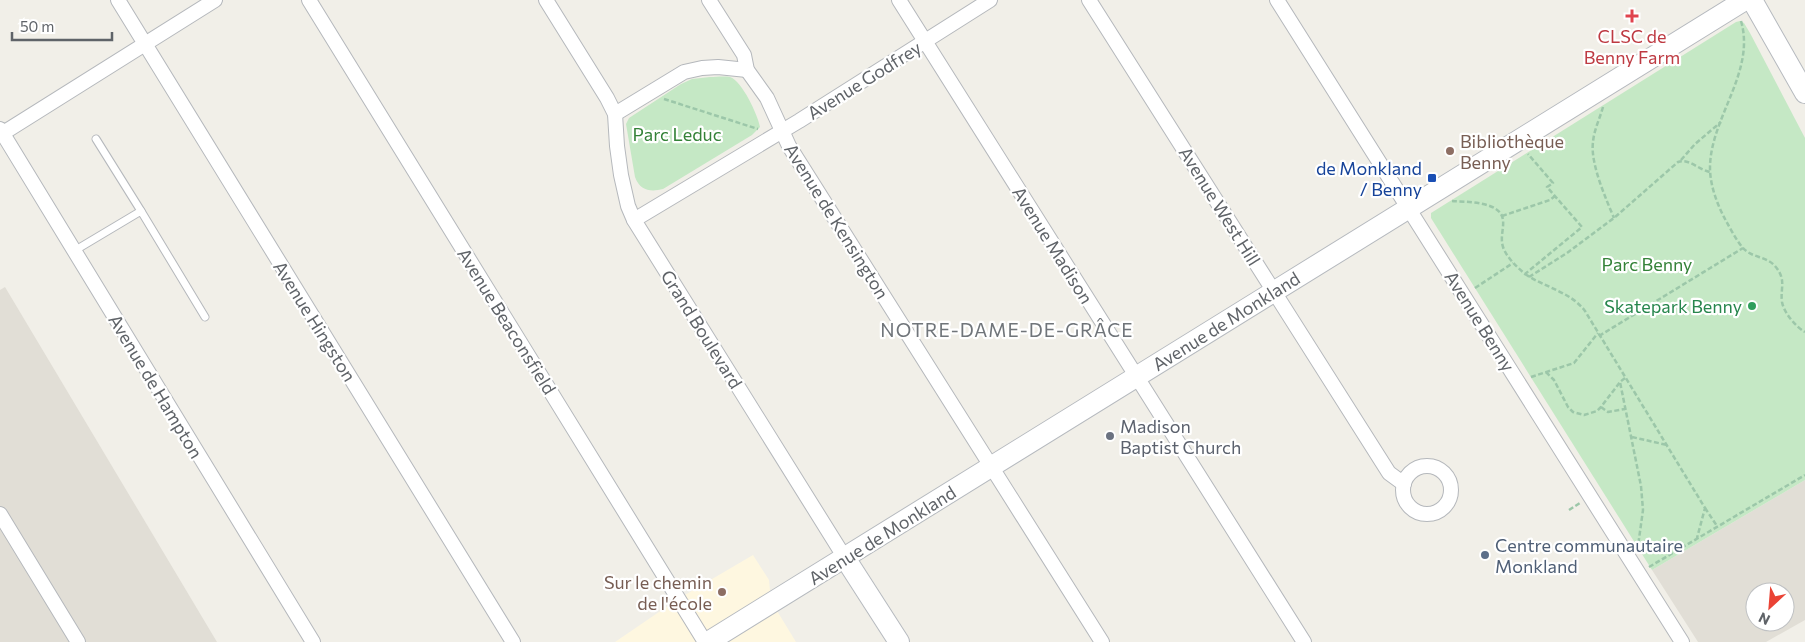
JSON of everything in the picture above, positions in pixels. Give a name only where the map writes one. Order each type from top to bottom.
[{"type":"street","name":"Avenue Hingston","points":[[118,0],[513,642]]},
{"type":"street","points":[[1,132],[216,0]]},
{"type":"street","name":"Avenue Beaconsfield","points":[[309,0],[707,642]]},
{"type":"street","name":"Grand Boulevard","points":[[546,0],[615,114],[621,175],[628,206],[634,220],[899,642]]},
{"type":"street","name":"Avenue de Kensington","points":[[709,0],[744,55],[747,70],[767,98],[781,131],[1102,642]]},
{"type":"street","name":"Avenue Madison","points":[[899,0],[1304,642]]},
{"type":"street","name":"Avenue Godfrey","points":[[634,220],[781,131],[990,0]]},
{"type":"street","name":"Avenue West Hill","points":[[1089,0],[1389,473],[1404,484]]},
{"type":"street","name":"Avenue Benny","points":[[1277,0],[1682,642]]},
{"type":"street","name":"Avenue de Monkland","points":[[707,642],[1745,0]]},
{"type":"street","points":[[1752,0],[1805,93]]},
{"type":"street","points":[[615,114],[684,72],[718,67],[747,70]]},
{"type":"street","name":"Avenue de Hampton","points":[[1,132],[313,642]]},
{"type":"street","points":[[0,514],[78,642]]},
{"type":"lane","points":[[96,139],[205,317]]},
{"type":"lane","points":[[74,251],[141,211]]},
{"type":"path","points":[[1741,20],[1744,34],[1739,71],[1714,142],[1710,172],[1720,210],[1743,248],[1750,254],[1767,259],[1776,267],[1782,278],[1782,303],[1787,313],[1805,332]]},
{"type":"path","points":[[1744,34],[1750,30]]},
{"type":"path","points":[[659,97],[758,129]]},
{"type":"path","points":[[1605,102],[1592,148],[1599,180],[1614,218]]},
{"type":"path","points":[[1529,276],[1567,253],[1614,218],[1681,160],[1695,144],[1721,122]]},
{"type":"path","points":[[1525,151],[1553,183],[1547,188],[1582,227],[1525,274]]},
{"type":"path","points":[[1681,160],[1685,160],[1710,172]]},
{"type":"path","points":[[1502,216],[1550,200],[1555,196]]},
{"type":"path","points":[[1446,200],[1484,204],[1496,209],[1502,216],[1503,246],[1513,263],[1525,274],[1575,300],[1585,311],[1717,526]]},
{"type":"path","points":[[1528,378],[1574,363],[1598,334],[1743,248]]},
{"type":"path","points":[[1472,289],[1513,263]]},
{"type":"path","points":[[1546,372],[1554,380],[1568,407],[1573,412],[1584,415],[1597,411],[1625,378]]},
{"type":"path","points":[[1620,382],[1641,486],[1643,510],[1639,543],[1636,548]]},
{"type":"path","points":[[1601,407],[1608,412],[1625,409]]},
{"type":"path","points":[[1631,437],[1667,445]]},
{"type":"path","points":[[1648,567],[1805,475]]},
{"type":"path","points":[[1569,510],[1581,502]]},
{"type":"path","points":[[1697,538],[1705,508]]},
{"type":"shaded area","points":[[5,287],[217,642],[0,642],[0,290]]},
{"type":"shaded area","points":[[1805,480],[1805,620],[1795,626],[1795,582],[1745,582],[1745,632],[1784,632],[1766,642],[1698,642],[1652,570]]},
{"type":"shaded area","points":[[753,555],[769,580],[771,601],[796,642],[615,642],[678,599]]},
{"type":"green space","name":"Parc Benny","points":[[1740,21],[1744,23],[1750,33],[1805,138],[1805,480],[1652,570],[1431,218],[1431,213]]},
{"type":"green space","name":"Parc Leduc","points":[[730,77],[735,80],[749,99],[760,127],[752,135],[663,189],[650,190],[643,188],[635,177],[626,124],[629,118],[681,84],[692,79]]},
{"type":"place","name":"CLSC de Benny Farm","points":[[1632,16]]},
{"type":"place","name":"Bibliothèque Benny","points":[[1450,151]]},
{"type":"place","name":"de Monkland / Benny","points":[[1432,178]]},
{"type":"place","name":"Skatepark Benny","points":[[1752,306]]},
{"type":"place","name":"Madison Baptist Church","points":[[1110,436]]},
{"type":"place","name":"Centre communautaire Monkland","points":[[1485,555]]},
{"type":"place","name":"Sur le chemin de l'école","points":[[722,592]]},
{"type":"district","name":"NOTRE-DAME-DE-GRÂCE","points":[[1007,329]]}]
